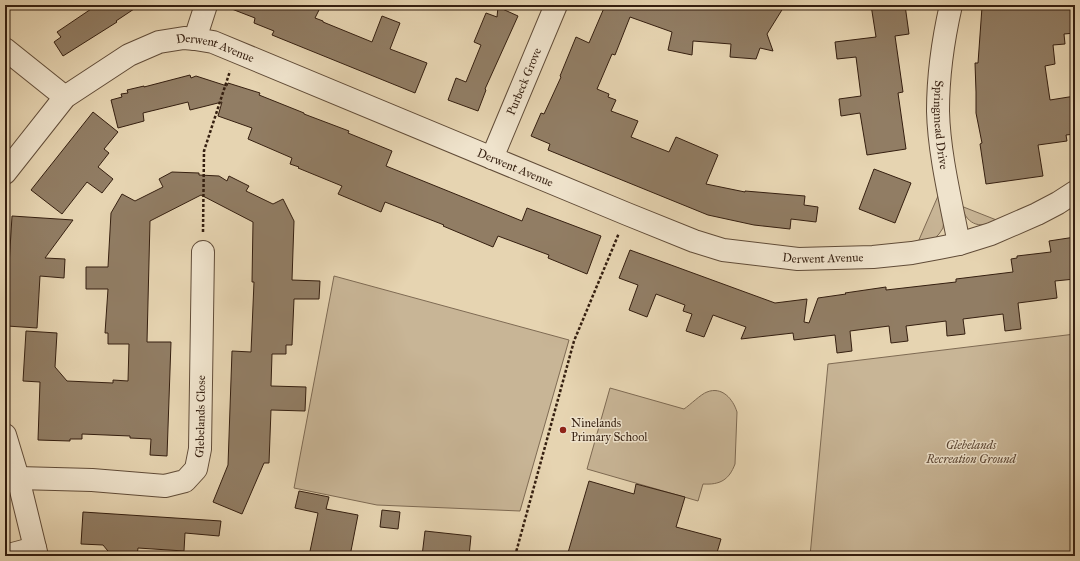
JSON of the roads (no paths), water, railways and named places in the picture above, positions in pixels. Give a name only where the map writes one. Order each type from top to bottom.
[{"type":"street","points":[[195,39],[206,5]]},
{"type":"street","name":"Purbeck Grove","points":[[492,158],[556,5]]},
{"type":"street","name":"Springmead Drive","points":[[951,5],[940,62],[938,112],[940,137],[959,244]]},
{"type":"street","name":"Derwent Avenue","points":[[5,173],[65,97],[129,55],[159,42],[184,38],[213,42],[236,51],[627,214],[694,241],[723,250],[798,259],[873,257],[912,253],[959,244],[991,234],[1016,224],[1058,203],[1075,192]]},
{"type":"street","points":[[5,49],[65,97]]},
{"type":"street","name":"Glebelands Close","points":[[18,478],[92,480],[165,486],[185,481],[196,468],[200,449],[203,252]]},
{"type":"street","points":[[5,435],[18,478],[36,552],[5,556]]},
{"type":"place","name":"Ninelands Primary School","points":[[563,430]]},
{"type":"park label","name":"Glebelands Recreation Ground","points":[[971,452]]}]
